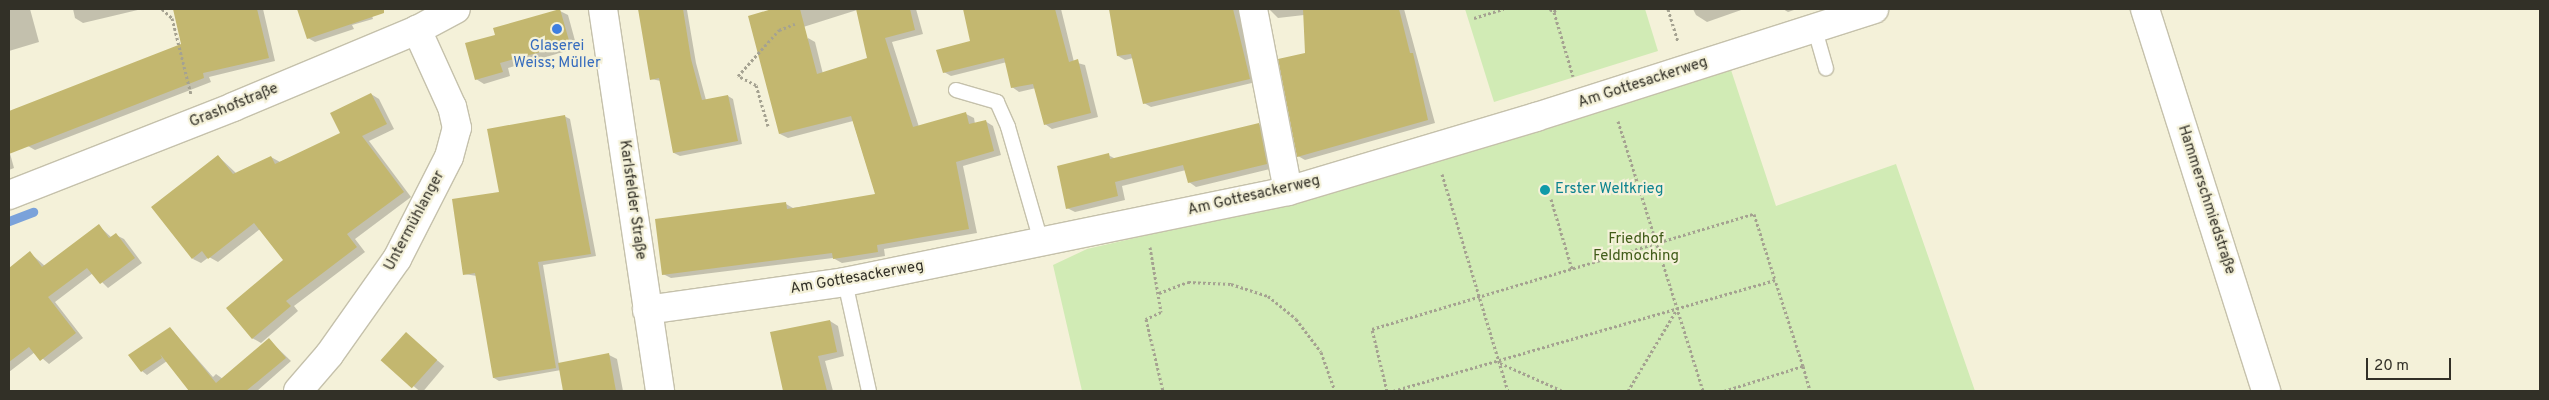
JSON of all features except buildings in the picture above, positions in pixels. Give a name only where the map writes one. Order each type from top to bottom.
[{"type":"street","name":"Grashofstraße","points":[[9,195],[197,121],[417,30],[456,9]]},
{"type":"street","name":"Karlsfelder Straße","points":[[603,9],[660,391]]},
{"type":"street","points":[[1254,9],[1288,192]]},
{"type":"street","name":"Am Gottesackerweg","points":[[647,310],[845,282],[1288,192],[1610,94],[1687,68],[1816,30],[1874,9]]},
{"type":"street","name":"Hammerschmiedstraße","points":[[2145,9],[2266,391]]},
{"type":"street","name":"Untermühlanger","points":[[298,391],[329,355],[398,259],[448,157],[457,128],[452,107],[417,30]]},
{"type":"lane","points":[[1816,30],[1826,68]]},
{"type":"lane","points":[[956,90],[997,102],[1008,127],[1041,241]]},
{"type":"lane","points":[[845,282],[869,391]]},
{"type":"path","points":[[162,9],[172,18],[197,121]]},
{"type":"path","points":[[1474,18],[1504,9]]},
{"type":"path","points":[[1550,9],[1555,10],[1581,103]]},
{"type":"path","points":[[1668,9],[1687,68]]},
{"type":"path","points":[[768,126],[756,85],[738,76],[779,30],[795,24]]},
{"type":"path","points":[[1610,94],[1703,391]]},
{"type":"path","points":[[1434,148],[1508,391]]},
{"type":"path","points":[[1551,199],[1572,269]]},
{"type":"path","points":[[1386,391],[1372,328],[1657,245],[1754,214],[1810,391]]},
{"type":"path","points":[[1145,220],[1161,312],[1146,319],[1163,391]]},
{"type":"path","points":[[1394,391],[1500,363],[1775,280]]},
{"type":"path","points":[[1159,292],[1188,282],[1231,284],[1268,296],[1296,319],[1321,352],[1335,391]]},
{"type":"path","points":[[1628,391],[1677,309]]},
{"type":"path","points":[[1500,363],[1563,391]]},
{"type":"path","points":[[1724,391],[1803,366]]},
{"type":"green space","points":[[1465,9],[1645,9],[1658,51],[1494,102]]},
{"type":"green space","name":"Friedhof Feldmoching","points":[[1730,67],[1776,206],[1896,164],[1975,391],[1082,391],[1053,265],[1087,249],[1299,200]]},
{"type":"waterway","points":[[9,221],[33,212]]},
{"type":"place","name":"Glaserei Weiss; Müller","points":[[557,29]]},
{"type":"place","name":"Erster Weltkrieg","points":[[1545,190]]}]
